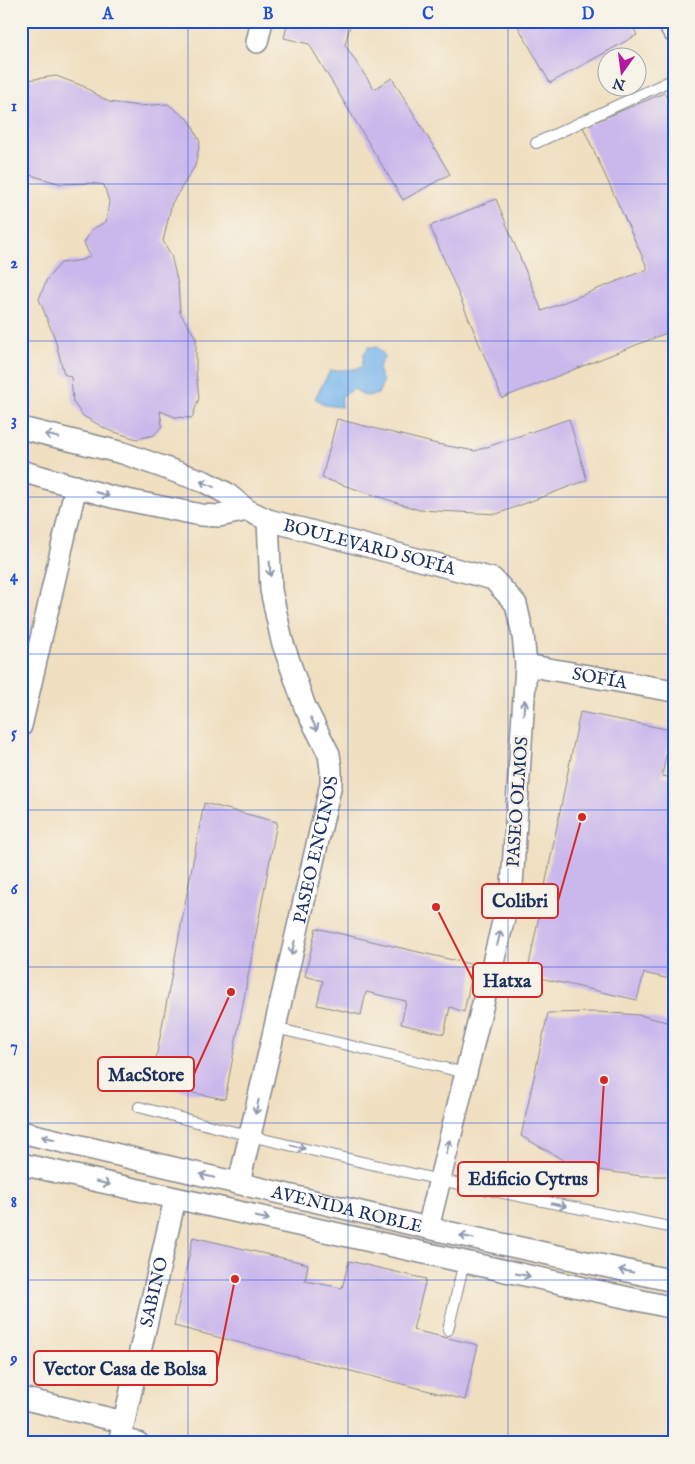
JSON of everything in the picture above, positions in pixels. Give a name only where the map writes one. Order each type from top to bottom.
[{"type":"street","points":[[667,21],[674,32]]},
{"type":"street","name":"BOULEVARD SOFÍA","points":[[21,428],[123,454],[205,482],[226,493],[247,510],[268,520],[493,579]]},
{"type":"street","points":[[21,471],[112,497],[201,515],[219,516],[247,510]]},
{"type":"street","points":[[21,726],[76,486]]},
{"type":"street","name":"PASEO ENCINOS","points":[[239,1184],[331,784],[329,754],[305,707],[282,641],[271,590],[268,520]]},
{"type":"street","name":"PASEO OLMOS","points":[[428,1228],[512,885],[526,665],[523,635],[516,604],[493,579]]},
{"type":"street","name":"SOFÍA","points":[[526,665],[674,691]]},
{"type":"street","name":"AVENIDA ROBLE","points":[[21,1132],[428,1228],[674,1281]]},
{"type":"street","name":"AVENIDA ROBLE","points":[[21,1164],[674,1308]]},
{"type":"street","name":"SABINO","points":[[125,1436],[175,1199]]},
{"type":"street","points":[[21,1398],[125,1436]]},
{"type":"lane","points":[[536,143],[674,79]]},
{"type":"lane","points":[[275,1028],[466,1073]]},
{"type":"lane","points":[[139,1107],[250,1136],[440,1180],[674,1228]]},
{"type":"lane","points":[[448,1330],[464,1262]]},
{"type":"water","points":[[368,347],[377,347],[385,356],[378,369],[383,382],[378,394],[365,396],[354,389],[342,396],[341,407],[324,405],[315,398],[330,371],[362,367],[364,354]]},
{"type":"building","points":[[288,21],[351,21],[345,45],[374,89],[392,78],[450,174],[403,200],[309,44],[284,38]]},
{"type":"building","points":[[515,21],[630,21],[637,35],[613,48],[598,48],[598,57],[550,83]]},
{"type":"building","points":[[56,76],[83,86],[109,102],[139,106],[168,104],[190,121],[200,142],[195,166],[172,203],[163,241],[171,255],[178,284],[180,313],[196,338],[196,371],[199,398],[192,418],[175,417],[160,411],[162,426],[154,435],[137,439],[108,430],[83,416],[73,402],[71,377],[64,374],[55,339],[39,299],[47,279],[61,263],[83,260],[90,256],[84,243],[92,229],[106,222],[109,202],[104,185],[91,183],[61,184],[27,174],[21,168],[21,81]]},
{"type":"building","points":[[664,93],[674,111],[674,330],[502,398],[430,226],[496,199],[542,311],[648,269],[583,127]]},
{"type":"building","points":[[337,419],[437,444],[475,451],[569,419],[587,480],[497,514],[419,510],[322,478]]},
{"type":"building","points":[[580,712],[671,730],[662,776],[674,778],[674,980],[644,973],[637,1000],[527,975]]},
{"type":"building","points":[[204,803],[277,822],[225,1099],[151,1085]]},
{"type":"building","points":[[316,928],[474,965],[464,1012],[450,1007],[444,1034],[401,1024],[406,1001],[366,992],[361,1015],[317,1005],[323,981],[305,976]]},
{"type":"building","points":[[597,1012],[639,1015],[674,1024],[674,1176],[642,1176],[604,1171],[565,1161],[521,1136],[548,1013]]},
{"type":"building","points":[[193,1237],[308,1264],[305,1281],[342,1288],[349,1261],[426,1279],[413,1330],[478,1345],[465,1400],[174,1326]]},
{"type":"place","name":"Colibri","points":[[582,817]]},
{"type":"place","name":"Hatxa","points":[[436,907]]},
{"type":"place","name":"MacStore","points":[[231,992]]},
{"type":"place","name":"Edificio Cytrus","points":[[604,1080]]},
{"type":"place","name":"Vector Casa de Bolsa","points":[[235,1279]]}]
